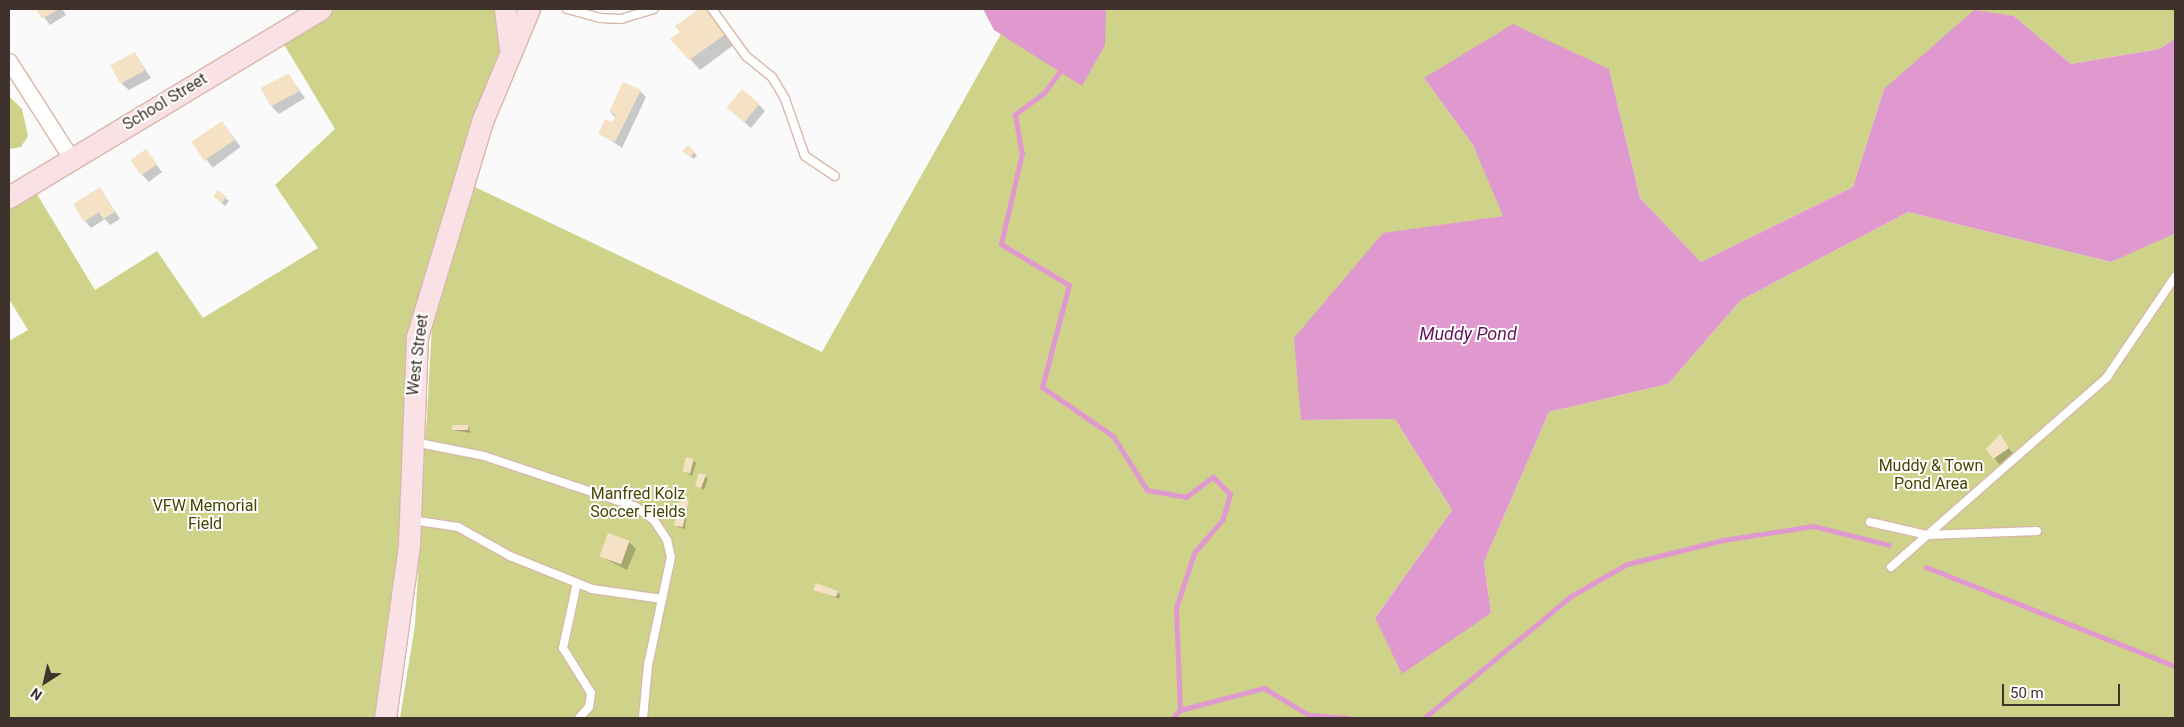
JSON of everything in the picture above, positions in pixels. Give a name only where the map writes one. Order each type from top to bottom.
[{"type":"street","name":"School Street","points":[[9,197],[321,9]]},
{"type":"street","points":[[505,9],[510,50]]},
{"type":"street","name":"West Street","points":[[385,718],[410,520],[414,360],[421,314],[462,179],[510,50],[530,9]]},
{"type":"street","points":[[9,61],[71,158]]},
{"type":"lane","points":[[567,9],[600,18],[621,19],[652,9]]},
{"type":"lane","points":[[712,9],[746,56],[772,77],[785,99],[805,156],[835,176]]},
{"type":"lane","points":[[1891,567],[2107,377],[2175,277]]},
{"type":"lane","points":[[412,442],[484,456],[639,508],[669,544],[671,560],[648,665],[643,718]]},
{"type":"lane","points":[[410,520],[458,527],[510,556],[577,583],[612,594],[662,599]]},
{"type":"lane","points":[[1870,522],[1927,536],[2037,531]]},
{"type":"lane","points":[[577,583],[563,648],[591,694],[589,707],[579,718]]},
{"type":"green space","name":"VFW Memorial Field","points":[[336,9],[498,9],[502,42],[423,282],[400,540],[377,718],[9,718],[9,341],[28,330],[9,299],[9,208],[35,191],[95,290],[157,251],[203,318],[318,248],[275,185],[335,129],[282,41]]},
{"type":"green space","name":"Muddy & Town Pond Area","points":[[1015,9],[2175,9],[2175,39],[2159,49],[2071,64],[2014,16],[1884,89],[1853,187],[1701,262],[1640,198],[1609,69],[1424,78],[1473,145],[1504,216],[1383,234],[1301,420],[1395,419],[1452,510],[1375,618],[1491,613],[1484,562],[1549,412],[1668,384],[1741,300],[1908,212],[2111,262],[2175,232],[2175,718],[400,718],[415,625],[432,326],[475,187],[822,352]]},
{"type":"green space","points":[[9,96],[22,109],[28,136],[21,147],[9,149]]},
{"type":"water","points":[[983,9],[1106,9],[1105,45],[1082,86],[994,30]]},
{"type":"water","name":"Muddy Pond","points":[[1974,10],[2014,16],[2071,64],[2159,49],[2175,39],[2174,234],[2111,262],[1908,212],[1741,300],[1668,384],[1549,412],[1484,562],[1491,613],[1402,674],[1375,618],[1452,510],[1395,419],[1301,420],[1294,338],[1383,233],[1503,216],[1473,145],[1424,78],[1513,24],[1609,69],[1640,198],[1701,262],[1853,187],[1884,89]]},
{"type":"building","points":[[36,9],[59,9],[42,19]]},
{"type":"building","points":[[699,9],[708,9],[726,34],[689,60],[670,39],[680,32],[675,26]]},
{"type":"building","points":[[135,52],[145,71],[120,84],[110,65]]},
{"type":"building","points":[[289,73],[299,92],[271,107],[261,88]]},
{"type":"building","points":[[623,82],[641,90],[615,142],[598,134],[605,119],[612,122],[616,115],[609,112]]},
{"type":"building","points":[[742,89],[760,104],[744,122],[727,107]]},
{"type":"building","points":[[222,121],[235,140],[204,161],[191,142]]},
{"type":"building","points":[[688,145],[695,152],[690,157],[682,151]]},
{"type":"building","points":[[146,149],[157,165],[141,175],[130,160]]},
{"type":"building","points":[[100,187],[115,212],[103,219],[99,212],[84,222],[73,204]]},
{"type":"building","points":[[218,190],[227,197],[222,203],[213,196]]},
{"type":"building","points":[[452,425],[468,425],[468,430],[452,430]]},
{"type":"building","points":[[2000,434],[2009,448],[1993,459],[1986,449]]},
{"type":"building","points":[[686,457],[694,459],[690,473],[682,472]]},
{"type":"building","points":[[699,473],[706,475],[701,488],[695,486]]},
{"type":"building","points":[[680,499],[689,501],[683,527],[674,525]]},
{"type":"building","points":[[608,533],[630,541],[621,564],[599,556]]},
{"type":"building","points":[[816,583],[838,591],[836,597],[813,590]]},
{"type":"waterway","points":[[1063,67],[1045,92],[1015,115],[1022,153],[1001,244],[1069,285],[1042,387],[1113,436],[1147,490],[1186,497],[1213,477],[1230,494],[1223,519],[1194,553],[1176,608],[1180,710]]},
{"type":"waterway","points":[[1424,718],[1571,596],[1627,564],[1723,540],[1813,526],[1889,545]]},
{"type":"waterway","points":[[1926,567],[2175,666]]},
{"type":"waterway","points":[[1173,718],[1180,710],[1264,688],[1309,715],[1349,718]]},
{"type":"park label","name":"Manfred Kolz Soccer Fields","points":[[638,503]]}]
